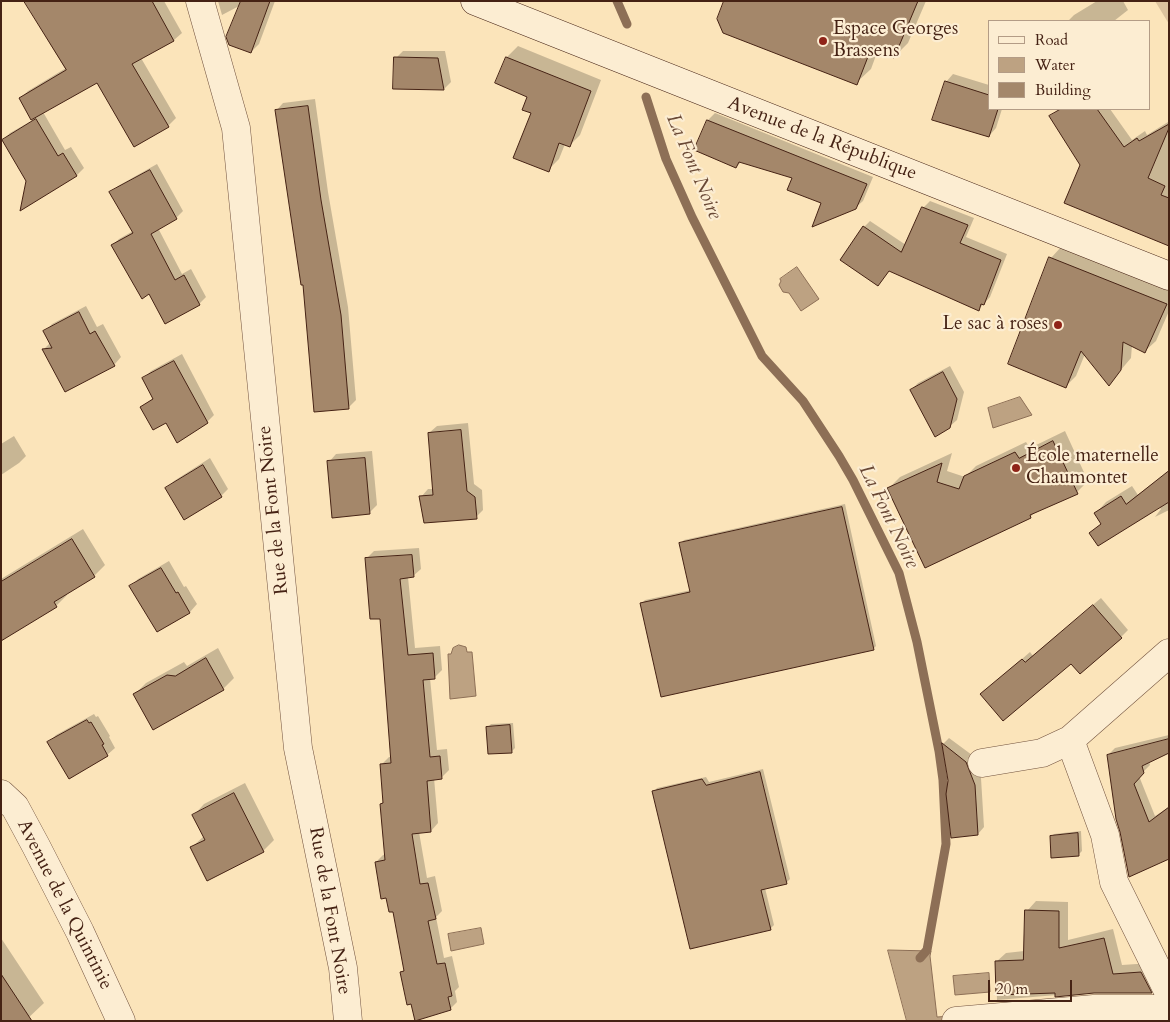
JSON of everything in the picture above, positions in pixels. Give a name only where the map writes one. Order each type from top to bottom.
[{"type":"street","name":"Rue de la Font Noire","points":[[200,1],[236,128],[298,748],[343,968],[348,1021]]},
{"type":"street","name":"Avenue de la République","points":[[475,1],[1169,276]]},
{"type":"street","points":[[982,763],[1042,753],[1070,740],[1169,653]]},
{"type":"street","points":[[1070,740],[1105,835],[1114,882],[1169,993]]},
{"type":"street","name":"Avenue de la Quintinie","points":[[1,794],[15,807],[36,846],[80,932],[121,1021]]},
{"type":"street","points":[[956,1021],[1094,1009],[1169,1009]]},
{"type":"shaded area","points":[[1155,1],[1169,1],[1169,24]]},
{"type":"water","points":[[797,267],[819,299],[801,311],[789,293],[783,292],[779,285],[780,279]]},
{"type":"water","points":[[1020,397],[1032,415],[993,428],[988,408]]},
{"type":"water","points":[[459,645],[466,647],[467,652],[472,652],[476,696],[450,699],[448,654],[451,654],[453,648]]},
{"type":"water","points":[[481,928],[484,944],[451,951],[448,934]]},
{"type":"water","points":[[888,950],[931,951],[937,1017],[952,1016],[953,1021],[907,1021]]},
{"type":"water","points":[[989,973],[990,992],[955,995],[953,976]]},
{"type":"building","points":[[24,1],[152,1],[174,41],[132,64],[169,127],[134,147],[97,83],[31,120],[19,98],[66,70]]},
{"type":"building","points":[[241,1],[270,1],[251,53],[229,45],[226,37]]},
{"type":"building","name":"Espace Georges Brassens","points":[[724,1],[918,1],[894,58],[871,49],[857,85],[723,33],[717,19]]},
{"type":"building","points":[[394,57],[438,58],[444,90],[393,89]]},
{"type":"building","points":[[506,57],[591,91],[570,147],[559,143],[549,172],[513,158],[531,113],[522,110],[527,97],[495,83]]},
{"type":"building","points":[[945,81],[988,95],[988,110],[998,110],[989,137],[932,120]]},
{"type":"building","points":[[308,106],[321,200],[341,315],[349,409],[314,412],[303,285],[301,285],[275,110]]},
{"type":"building","points":[[1059,110],[1098,110],[1124,147],[1137,138],[1139,141],[1169,124],[1148,178],[1165,186],[1161,195],[1169,198],[1169,246],[1064,203],[1080,165],[1049,116]]},
{"type":"building","points":[[36,119],[58,156],[63,153],[77,176],[20,211],[26,181],[2,140]]},
{"type":"building","points":[[707,120],[867,184],[856,209],[812,227],[821,203],[787,190],[792,178],[739,162],[736,168],[694,150]]},
{"type":"building","points":[[150,170],[177,219],[151,234],[175,280],[184,275],[200,305],[165,324],[149,294],[142,299],[111,245],[133,233],[109,192]]},
{"type":"building","points":[[922,207],[968,225],[960,243],[1001,260],[984,305],[981,304],[979,311],[889,271],[878,286],[840,260],[863,226],[901,252]]},
{"type":"building","points":[[1049,257],[1167,304],[1145,353],[1123,342],[1121,370],[1109,386],[1081,351],[1066,388],[1008,364]]},
{"type":"building","points":[[79,312],[90,334],[95,331],[115,366],[65,392],[42,349],[52,348],[43,331]]},
{"type":"building","points":[[174,361],[208,423],[177,443],[166,423],[153,430],[140,407],[153,399],[142,378]]},
{"type":"building","points":[[943,372],[957,399],[950,428],[935,437],[910,390]]},
{"type":"building","points":[[461,430],[467,491],[475,497],[477,519],[424,523],[419,496],[433,495],[428,433]]},
{"type":"building","points":[[1053,441],[1078,494],[1030,515],[1031,518],[925,568],[887,488],[942,463],[937,482],[959,489],[964,476],[1015,452],[1019,458]]},
{"type":"building","points":[[365,458],[370,514],[332,518],[327,461]]},
{"type":"building","points":[[203,465],[222,497],[184,520],[165,488]]},
{"type":"building","points":[[1169,471],[1169,502],[1098,546],[1089,533],[1101,524],[1094,513],[1121,496],[1126,504]]},
{"type":"building","points":[[842,507],[874,650],[661,697],[640,603],[690,592],[679,543]]},
{"type":"building","points":[[72,539],[95,577],[54,602],[57,607],[1,641],[1,582]]},
{"type":"building","points":[[412,555],[414,577],[400,579],[408,655],[433,653],[435,679],[423,680],[430,757],[440,756],[442,779],[427,781],[431,832],[412,834],[420,884],[428,883],[436,919],[428,921],[437,964],[445,963],[452,996],[448,997],[451,1010],[415,1021],[411,1004],[407,1005],[400,972],[404,971],[393,912],[389,912],[386,898],[381,899],[375,862],[385,860],[380,804],[383,803],[380,764],[391,763],[380,619],[370,619],[365,558]]},
{"type":"building","points":[[161,568],[190,613],[157,632],[129,586]]},
{"type":"building","points":[[1093,605],[1122,638],[1080,674],[1071,664],[1003,721],[980,694],[1022,659],[1025,662]]},
{"type":"building","points":[[206,658],[224,690],[153,730],[133,694],[167,675],[175,676]]},
{"type":"building","points":[[87,720],[89,723],[91,722],[104,744],[102,745],[108,756],[69,779],[47,742]]},
{"type":"building","points":[[510,725],[512,753],[488,754],[486,727]]},
{"type":"building","points":[[1169,739],[1169,753],[1142,766],[1144,773],[1134,784],[1149,822],[1169,807],[1169,859],[1129,877],[1116,819],[1107,755]]},
{"type":"building","points":[[942,743],[966,762],[975,785],[978,835],[951,838],[946,794],[948,781]]},
{"type":"building","points":[[760,772],[787,884],[761,890],[771,930],[690,949],[652,791],[702,779],[706,785]]},
{"type":"building","points":[[234,793],[264,852],[207,881],[190,847],[205,840],[192,815]]},
{"type":"building","points":[[1078,833],[1079,856],[1051,858],[1050,836]]},
{"type":"building","points":[[1025,910],[1059,911],[1059,948],[1104,938],[1113,974],[1141,972],[1152,993],[1094,993],[1055,997],[1055,993],[996,995],[995,961],[1023,960]]},
{"type":"building","points":[[1,974],[32,1021],[1,1021]]},
{"type":"waterway","name":"La Font Noire","points":[[617,1],[627,24]]},
{"type":"waterway","name":"La Font Noire","points":[[646,97],[666,159],[692,217],[762,356],[803,401],[839,456],[853,480],[899,573],[917,642],[943,780],[946,844],[927,950],[920,958]]},
{"type":"place","name":"Espace Georges Brassens","points":[[823,41]]},
{"type":"place","name":"Le sac à roses","points":[[1058,325]]},
{"type":"place","name":"École maternelle Chaumontet","points":[[1016,468]]}]
